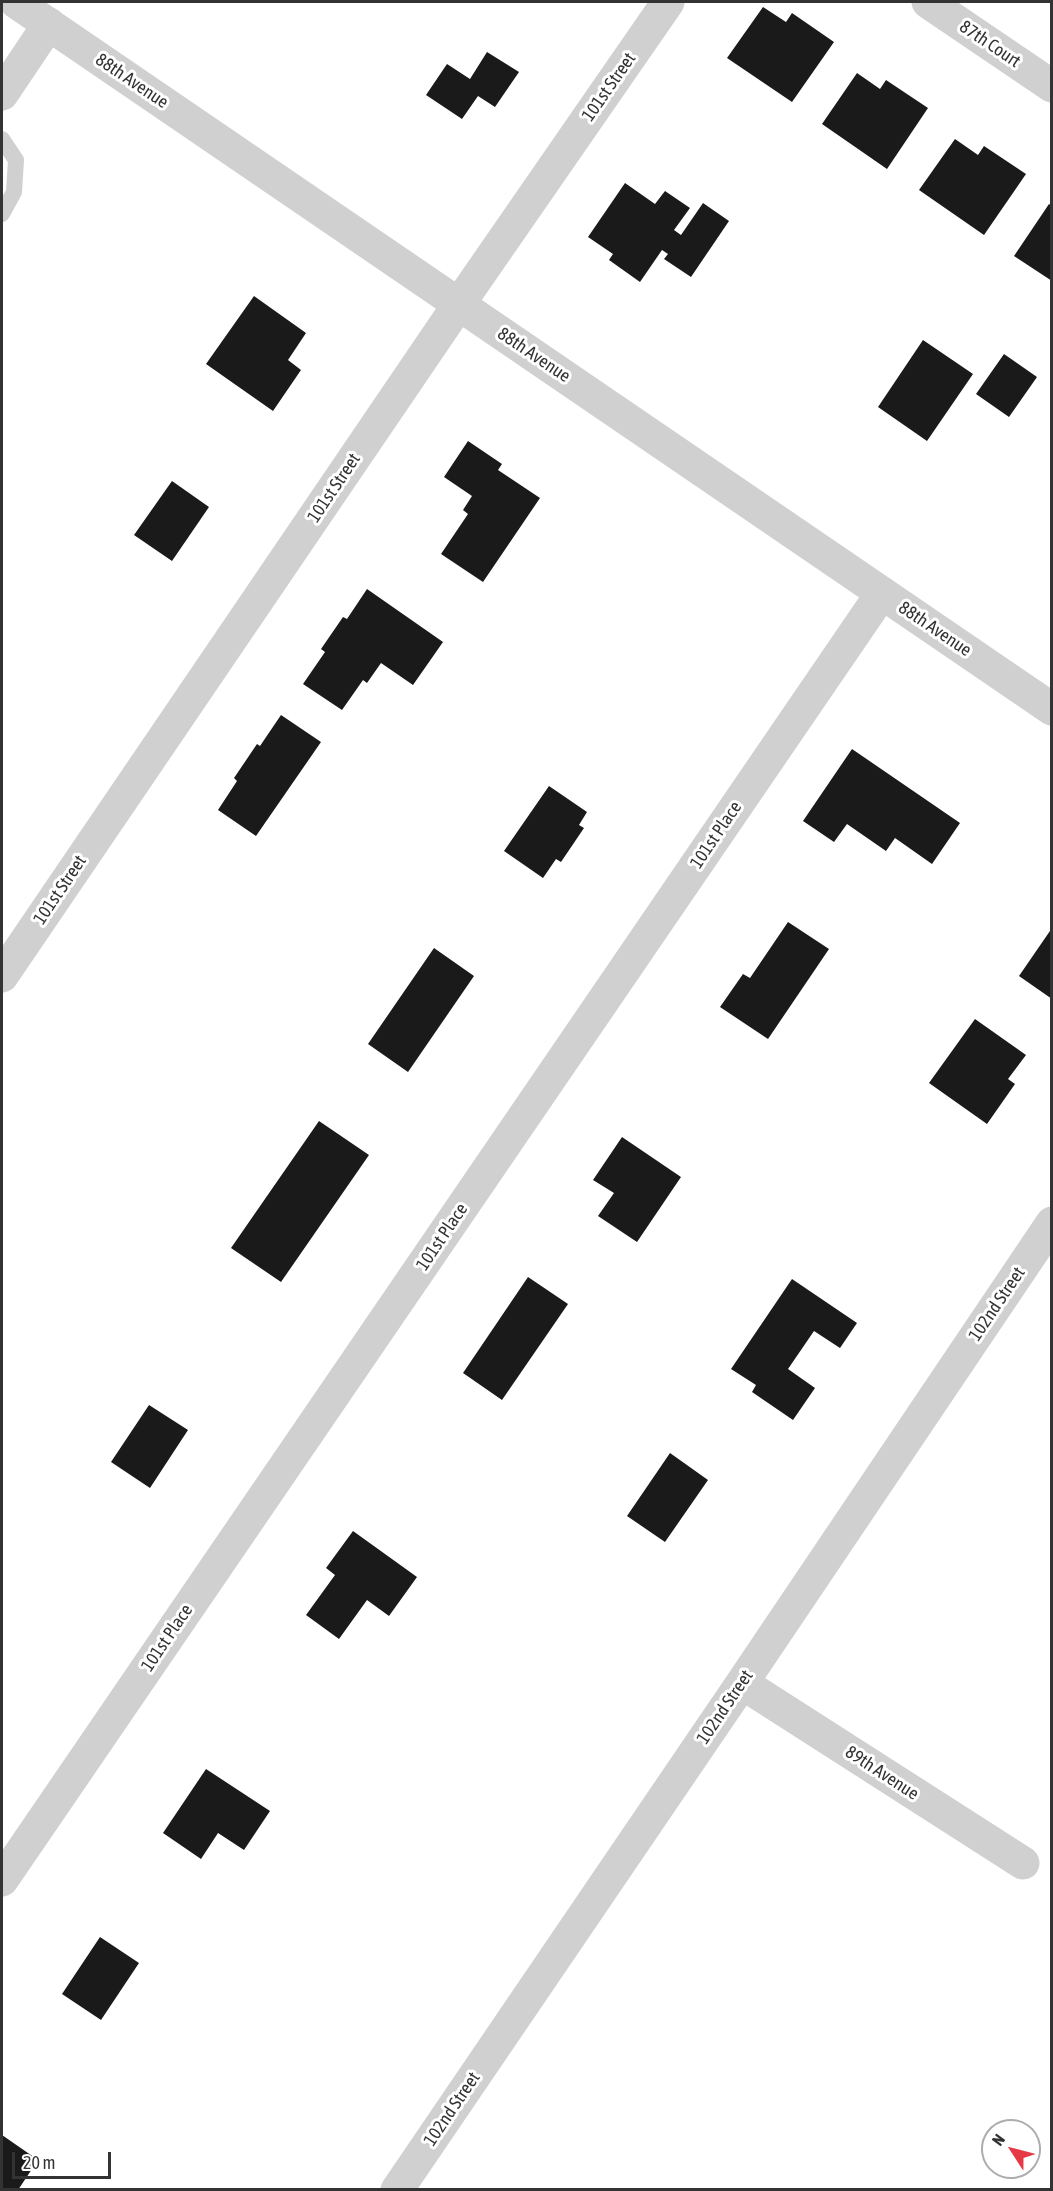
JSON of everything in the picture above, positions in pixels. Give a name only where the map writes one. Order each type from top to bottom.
[{"type":"street","name":"88th Avenue","points":[[16,2],[1052,709]]},
{"type":"street","name":"101st Street","points":[[2,976],[459,304],[668,2]]},
{"type":"street","name":"87th Court","points":[[928,2],[1052,86]]},
{"type":"street","points":[[2,94],[50,24]]},
{"type":"street","name":"101st Place","points":[[2,1880],[882,593]]},
{"type":"street","name":"102nd Street","points":[[397,2190],[1052,1223]]},
{"type":"street","name":"89th Avenue","points":[[742,1683],[1023,1863]]},
{"type":"lane","points":[[2,139],[16,160],[14,192],[2,214]]},
{"type":"building","points":[[763,7],[786,22],[792,13],[834,42],[792,102],[727,58]]},
{"type":"building","points":[[487,52],[519,72],[495,107],[478,96],[462,119],[426,95],[447,64],[470,79]]},
{"type":"building","points":[[857,73],[880,89],[886,80],[928,108],[887,169],[822,124]]},
{"type":"building","points":[[955,139],[978,155],[984,146],[1026,174],[984,235],[919,190]]},
{"type":"building","points":[[625,183],[655,204],[665,191],[690,208],[674,230],[681,235],[703,203],[729,221],[691,277],[664,259],[668,254],[662,250],[640,282],[609,260],[613,254],[588,237]]},
{"type":"building","points":[[1049,204],[1052,206],[1052,281],[1014,256]]},
{"type":"building","points":[[254,296],[306,333],[288,360],[301,370],[273,411],[206,364]]},
{"type":"building","points":[[923,340],[973,374],[927,441],[878,407]]},
{"type":"building","points":[[1004,354],[1037,377],[1009,417],[976,394]]},
{"type":"building","points":[[468,441],[502,464],[498,470],[540,498],[483,582],[441,554],[468,514],[463,510],[472,496],[444,477]]},
{"type":"building","points":[[172,481],[209,507],[172,561],[134,535]]},
{"type":"building","points":[[367,589],[443,642],[413,685],[381,663],[367,683],[363,680],[342,710],[303,684],[325,652],[321,649],[343,617],[347,619]]},
{"type":"building","points":[[281,715],[321,742],[256,836],[218,810],[237,781],[234,778],[257,744],[260,746]]},
{"type":"building","points":[[852,749],[960,823],[932,864],[895,838],[886,851],[847,824],[834,842],[803,821]]},
{"type":"building","points":[[549,786],[587,812],[579,825],[584,828],[561,862],[556,859],[543,878],[504,851]]},
{"type":"building","points":[[788,922],[829,949],[768,1039],[720,1007],[743,974],[750,978]]},
{"type":"building","points":[[1052,928],[1052,999],[1019,976]]},
{"type":"building","points":[[434,948],[474,976],[408,1072],[368,1044]]},
{"type":"building","points":[[975,1019],[1026,1055],[1008,1079],[1015,1084],[987,1124],[929,1083]]},
{"type":"building","points":[[319,1121],[369,1155],[281,1282],[231,1248]]},
{"type":"building","points":[[622,1137],[681,1177],[637,1242],[598,1216],[614,1193],[593,1180]]},
{"type":"building","points":[[528,1277],[568,1304],[502,1400],[463,1373]]},
{"type":"building","points":[[792,1279],[857,1323],[840,1348],[814,1331],[788,1369],[815,1388],[793,1420],[752,1392],[756,1385],[731,1369]]},
{"type":"building","points":[[149,1405],[188,1430],[150,1488],[111,1462]]},
{"type":"building","points":[[670,1453],[708,1480],[665,1542],[627,1516]]},
{"type":"building","points":[[353,1531],[417,1577],[389,1616],[367,1600],[339,1639],[306,1615],[335,1575],[326,1568]]},
{"type":"building","points":[[206,1769],[270,1811],[244,1850],[218,1833],[201,1859],[163,1833]]},
{"type":"building","points":[[100,1937],[139,1963],[101,2020],[62,1994]]},
{"type":"building","points":[[2,2135],[38,2160],[18,2190],[2,2190]]}]
